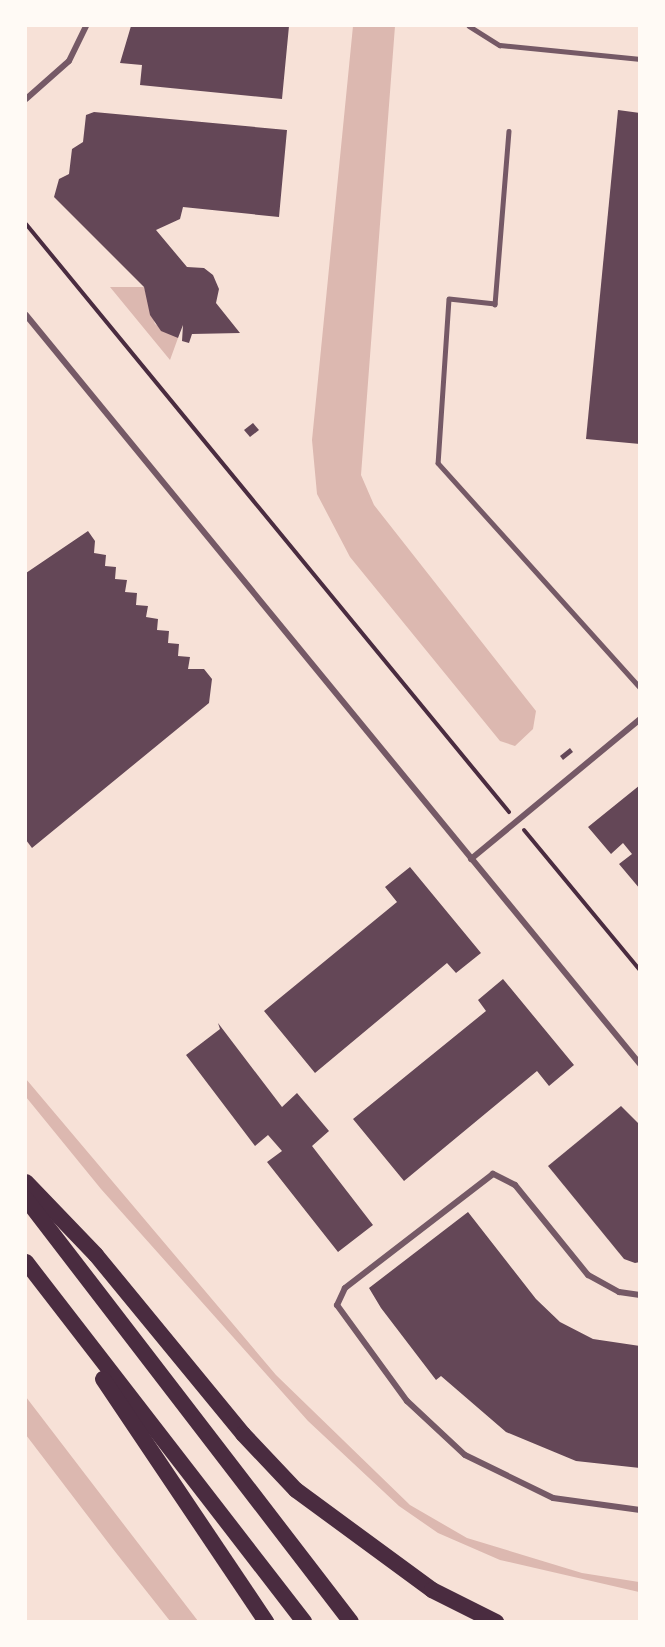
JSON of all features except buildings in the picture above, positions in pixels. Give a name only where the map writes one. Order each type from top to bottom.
[{"type":"highway","points":[[26,1182],[96,1255],[243,1434],[296,1490],[414,1578],[496,1622]]},
{"type":"highway","points":[[26,1199],[351,1622]]},
{"type":"highway","points":[[26,1263],[266,1622]]},
{"type":"highway","points":[[26,1263],[304,1622]]},
{"type":"street","points":[[26,99],[69,61],[86,26]]},
{"type":"street","points":[[26,315],[639,1064]]},
{"type":"street","points":[[471,859],[639,719]]},
{"type":"street","points":[[639,1295],[619,1292],[588,1275],[515,1185],[493,1174],[345,1288],[337,1305],[407,1401],[465,1455],[553,1498],[639,1510]]},
{"type":"lane","points":[[469,26],[500,45],[639,59]]},
{"type":"lane","points":[[510,131],[495,304],[449,299],[438,463],[639,687]]},
{"type":"path","points":[[26,224],[639,970]]},
{"type":"shaded area","points":[[353,26],[395,26],[361,475],[374,505],[536,711],[533,729],[515,746],[500,741],[350,557],[317,494],[312,440]]},
{"type":"shaded area","points":[[110,287],[144,287],[155,324],[178,338],[170,360]]},
{"type":"shaded area","points":[[26,1079],[276,1375],[410,1505],[467,1538],[582,1573],[639,1582],[639,1592],[500,1560],[438,1533],[399,1506],[308,1421],[101,1189],[26,1097]]},
{"type":"shaded area","points":[[26,1397],[198,1621],[170,1621],[113,1549],[26,1435]]}]
